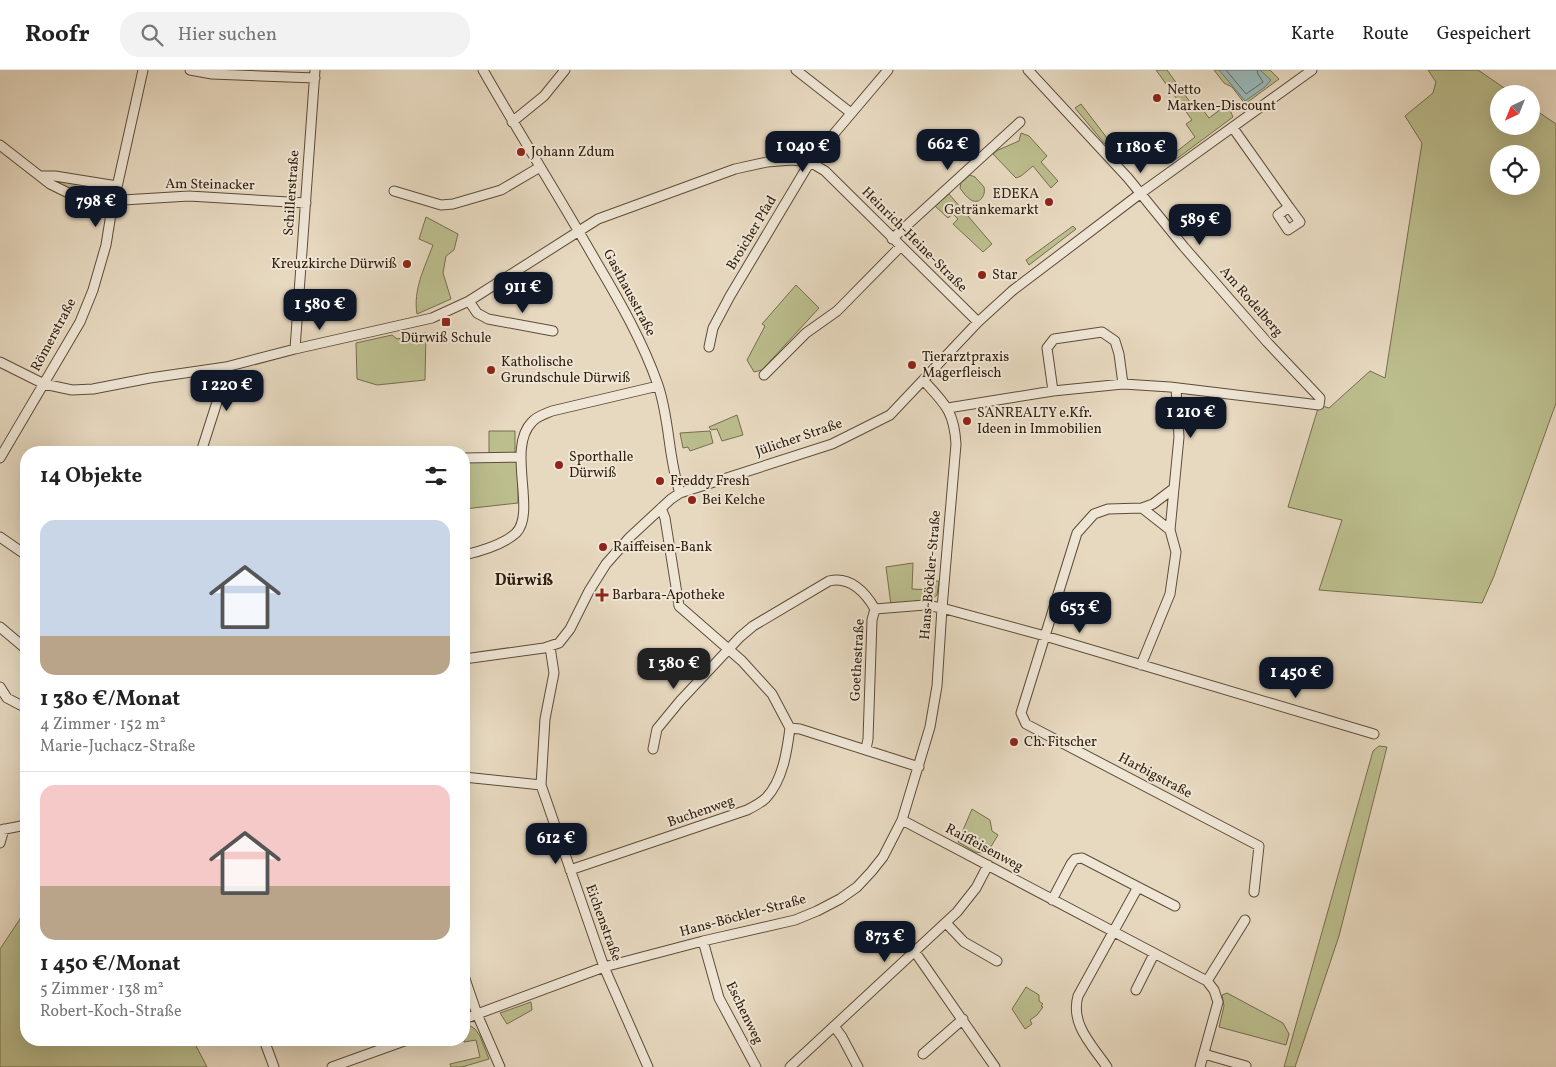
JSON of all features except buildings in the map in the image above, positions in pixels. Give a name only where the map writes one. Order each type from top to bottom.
[{"type":"street","name":"Römerstraße","points":[[0,458],[80,322],[93,290],[101,264],[143,70]]},
{"type":"street","points":[[190,70],[212,74],[315,74]]},
{"type":"street","name":"Gasthausstraße","points":[[483,70],[620,302],[641,345],[658,386],[668,428],[676,482],[680,493]]},
{"type":"street","points":[[512,122],[544,96],[565,70]]},
{"type":"street","points":[[796,70],[851,113]]},
{"type":"street","name":"Broicher Pfad","points":[[709,347],[714,328],[730,296],[810,162],[888,70]]},
{"type":"street","name":"Am Rodelberg","points":[[1028,70],[1141,194],[1184,247],[1267,342],[1320,398],[1319,405],[1176,388]]},
{"type":"street","name":"Jülicher Straße","points":[[550,647],[558,642],[570,629],[589,591],[606,564],[630,537],[680,493],[841,440],[890,415],[978,322],[1012,291],[1141,194],[1312,70]]},
{"type":"street","name":"Schillerstraße","points":[[295,349],[315,74]]},
{"type":"street","points":[[892,238],[1020,122]]},
{"type":"street","points":[[1233,128],[1289,207]]},
{"type":"street","points":[[0,145],[50,184],[111,214]]},
{"type":"street","points":[[0,362],[44,384],[72,390],[93,389],[150,378],[226,367],[295,349],[432,318],[469,301],[598,219],[735,169],[792,160],[810,162]]},
{"type":"street","name":"Heinrich-Heine-Straße","points":[[810,162],[825,171],[978,322]]},
{"type":"street","points":[[394,191],[441,204],[452,204],[501,190],[540,167]]},
{"type":"street","points":[[40,176],[55,176],[117,186]]},
{"type":"street","name":"Am Steinacker","points":[[115,198],[124,200],[189,196],[306,203]]},
{"type":"street","points":[[764,375],[806,333],[837,311],[900,247]]},
{"type":"street","points":[[469,301],[477,313],[488,319],[553,331]]},
{"type":"street","points":[[1053,391],[1047,348],[1050,342],[1054,339],[1102,332],[1115,341],[1119,354],[1123,384]]},
{"type":"street","points":[[203,446],[225,377],[226,367]]},
{"type":"street","name":"Hans-Böckler-Straße","points":[[470,1017],[604,967],[703,941],[795,920],[817,912],[857,887],[887,851],[902,820],[919,767],[930,727],[937,686],[956,444],[955,429],[948,408],[924,381]]},
{"type":"street","points":[[948,408],[1053,391],[1123,384],[1176,388],[1179,437],[1170,530],[1176,552],[1170,594],[1141,665]]},
{"type":"street","points":[[470,553],[483,550],[509,538],[519,529],[523,517],[524,504],[521,457],[526,431],[532,422],[542,415],[658,386]]},
{"type":"street","points":[[470,458],[521,457]]},
{"type":"street","points":[[1045,636],[1077,533],[1094,514],[1108,509],[1142,508],[1153,504],[1174,489]]},
{"type":"street","points":[[661,508],[665,518],[677,600],[680,606],[684,612],[728,649],[772,694],[790,728],[800,729],[919,767]]},
{"type":"street","points":[[1142,508],[1170,530]]},
{"type":"street","points":[[0,537],[20,551]]},
{"type":"street","points":[[654,749],[657,730],[728,649],[753,626],[829,581],[838,579],[854,585],[862,591],[875,609]]},
{"type":"street","name":"Goethestraße","points":[[866,749],[868,739],[872,620],[875,609],[925,605],[1045,636],[1374,734]]},
{"type":"street","points":[[0,627],[20,644]]},
{"type":"street","name":"Harbigstraße","points":[[1045,636],[1021,713],[1026,724],[1258,846],[1254,892]]},
{"type":"street","points":[[470,658],[550,647]]},
{"type":"street","name":"Eichenstraße","points":[[550,647],[554,673],[545,720],[540,785],[604,967],[648,1067]]},
{"type":"street","points":[[0,687],[3,700],[20,706]]},
{"type":"street","name":"Buchenweg","points":[[570,870],[756,806],[765,799],[778,780],[790,728]]},
{"type":"street","points":[[470,778],[540,785]]},
{"type":"street","name":"Raiffeisenweg","points":[[902,820],[1207,981]]},
{"type":"street","points":[[0,843],[2,830],[20,826]]},
{"type":"street","points":[[1052,900],[1071,864],[1075,859],[1082,858],[1175,906]]},
{"type":"street","points":[[790,1067],[946,923],[963,905],[988,865]]},
{"type":"street","points":[[1107,1067],[1078,1023],[1075,1005],[1078,996],[1138,887]]},
{"type":"street","points":[[1200,1067],[1218,1002],[1214,990],[1207,981],[1245,920]]},
{"type":"street","points":[[946,923],[964,942],[997,961]]},
{"type":"street","name":"Eschenweg","points":[[703,941],[719,998],[756,1067]]},
{"type":"street","points":[[915,952],[963,1019],[992,1066]]},
{"type":"street","points":[[1136,990],[1154,954]]},
{"type":"street","points":[[470,994],[500,1067]]},
{"type":"street","points":[[923,1054],[963,1019]]},
{"type":"street","points":[[834,1026],[858,1067]]},
{"type":"street","points":[[266,1046],[274,1067]]},
{"type":"street","points":[[332,1067],[377,1046]]},
{"type":"street","points":[[1204,1054],[1246,1066]]},
{"type":"green space","points":[[1156,70],[1167,70],[1195,109],[1200,106],[1209,118],[1225,106],[1229,108],[1233,117],[1175,160],[1171,156],[1195,137],[1186,124],[1192,120]]},
{"type":"green space","points":[[1214,70],[1270,70],[1279,79],[1245,104],[1232,87],[1224,83]]},
{"type":"green space","points":[[1428,70],[1478,70],[1500,85],[1490,85],[1490,135],[1540,135],[1540,113],[1556,124],[1556,403],[1494,576],[1482,603],[1319,590],[1342,520],[1288,507],[1319,405],[1329,408],[1370,371],[1385,378],[1422,143],[1405,116],[1433,93],[1436,82]]},
{"type":"green space","points":[[1081,104],[1107,138],[1112,135],[1114,137],[1105,144],[1075,108]]},
{"type":"green space","points":[[1021,133],[1029,136],[1047,156],[1041,162],[1058,181],[1051,188],[1033,166],[1016,178],[993,154],[1019,141]]},
{"type":"green space","points":[[970,175],[975,177],[984,187],[982,198],[977,201],[969,199],[960,188],[961,183]]},
{"type":"green space","points":[[55,179],[104,188],[110,194],[109,201],[103,204],[96,204],[76,196],[53,183]]},
{"type":"green space","points":[[949,194],[992,244],[983,252],[953,224],[958,219],[953,214],[948,218],[935,206]]},
{"type":"green space","points":[[426,217],[458,234],[454,250],[446,256],[443,273],[451,299],[417,314],[418,288],[433,245],[419,239]]},
{"type":"green space","points":[[1073,226],[1076,229],[1029,265],[1026,260]]},
{"type":"green space","points":[[796,285],[819,308],[762,370],[754,372],[747,360],[765,326],[762,324]]},
{"type":"green space","points":[[426,333],[425,380],[377,385],[357,379],[356,343],[392,335],[397,339]]},
{"type":"green space","points":[[737,415],[743,435],[722,441],[717,429],[711,430],[709,427]]},
{"type":"green space","points":[[489,431],[515,431],[515,453],[489,453]]},
{"type":"green space","points":[[710,431],[713,443],[690,451],[688,447],[683,448],[680,433]]},
{"type":"green space","points":[[512,461],[518,463],[518,503],[470,508],[470,462]]},
{"type":"green space","points":[[913,563],[912,589],[931,590],[932,581],[939,581],[937,595],[932,599],[891,605],[886,567]]},
{"type":"green space","points":[[1379,746],[1387,747],[1339,936],[1295,1067],[1284,1067],[1373,751]]},
{"type":"green space","points":[[972,809],[990,820],[992,831],[998,835],[989,850],[983,853],[975,852],[958,842]]},
{"type":"green space","points":[[20,919],[20,1046],[196,1046],[207,1067],[0,1067],[0,949]]},
{"type":"green space","points":[[1026,987],[1039,995],[1039,1001],[1043,1004],[1041,1006],[1043,1007],[1030,1020],[1032,1024],[1025,1029],[1012,1009]]},
{"type":"green space","points":[[1227,993],[1283,1023],[1289,1034],[1286,1045],[1219,1027],[1224,1006],[1222,995]]},
{"type":"green space","points":[[531,1002],[532,1010],[507,1024],[500,1013]]},
{"type":"green space","points":[[470,1026],[480,1036],[489,1059],[462,1067],[451,1067],[450,1064],[480,1057],[476,1040],[470,1041]]},
{"type":"water","points":[[1219,70],[1260,70],[1271,80],[1265,87],[1245,101]]},
{"type":"place","name":"Netto Marken-Discount","points":[[1157,98]]},
{"type":"place","name":"Johann Zdum","points":[[521,152]]},
{"type":"place","name":"EDEKA Getränkemarkt","points":[[1049,202]]},
{"type":"place","name":"Kreuzkirche Dürwiß","points":[[407,264]]},
{"type":"place","name":"Star","points":[[982,275]]},
{"type":"place","name":"Dürwiß Schule","points":[[446,322]]},
{"type":"place","name":"Tierarztpraxis Magerfleisch","points":[[912,365]]},
{"type":"place","name":"Katholische Grundschule Dürwiß","points":[[491,370]]},
{"type":"place","name":"SANREALTY e.Kfr. Ideen in Immobilien","points":[[967,421]]},
{"type":"place","name":"Sporthalle Dürwiß","points":[[559,465]]},
{"type":"place","name":"Freddy Fresh","points":[[660,481]]},
{"type":"place","name":"Bei Kelche","points":[[692,500]]},
{"type":"place","name":"Raiffeisen-Bank","points":[[603,547]]},
{"type":"place","name":"Barbara-Apotheke","points":[[602,595]]},
{"type":"place","name":"Ch. Fitscher","points":[[1014,742]]},
{"type":"district","name":"Dürwiß","points":[[524,581]]}]
